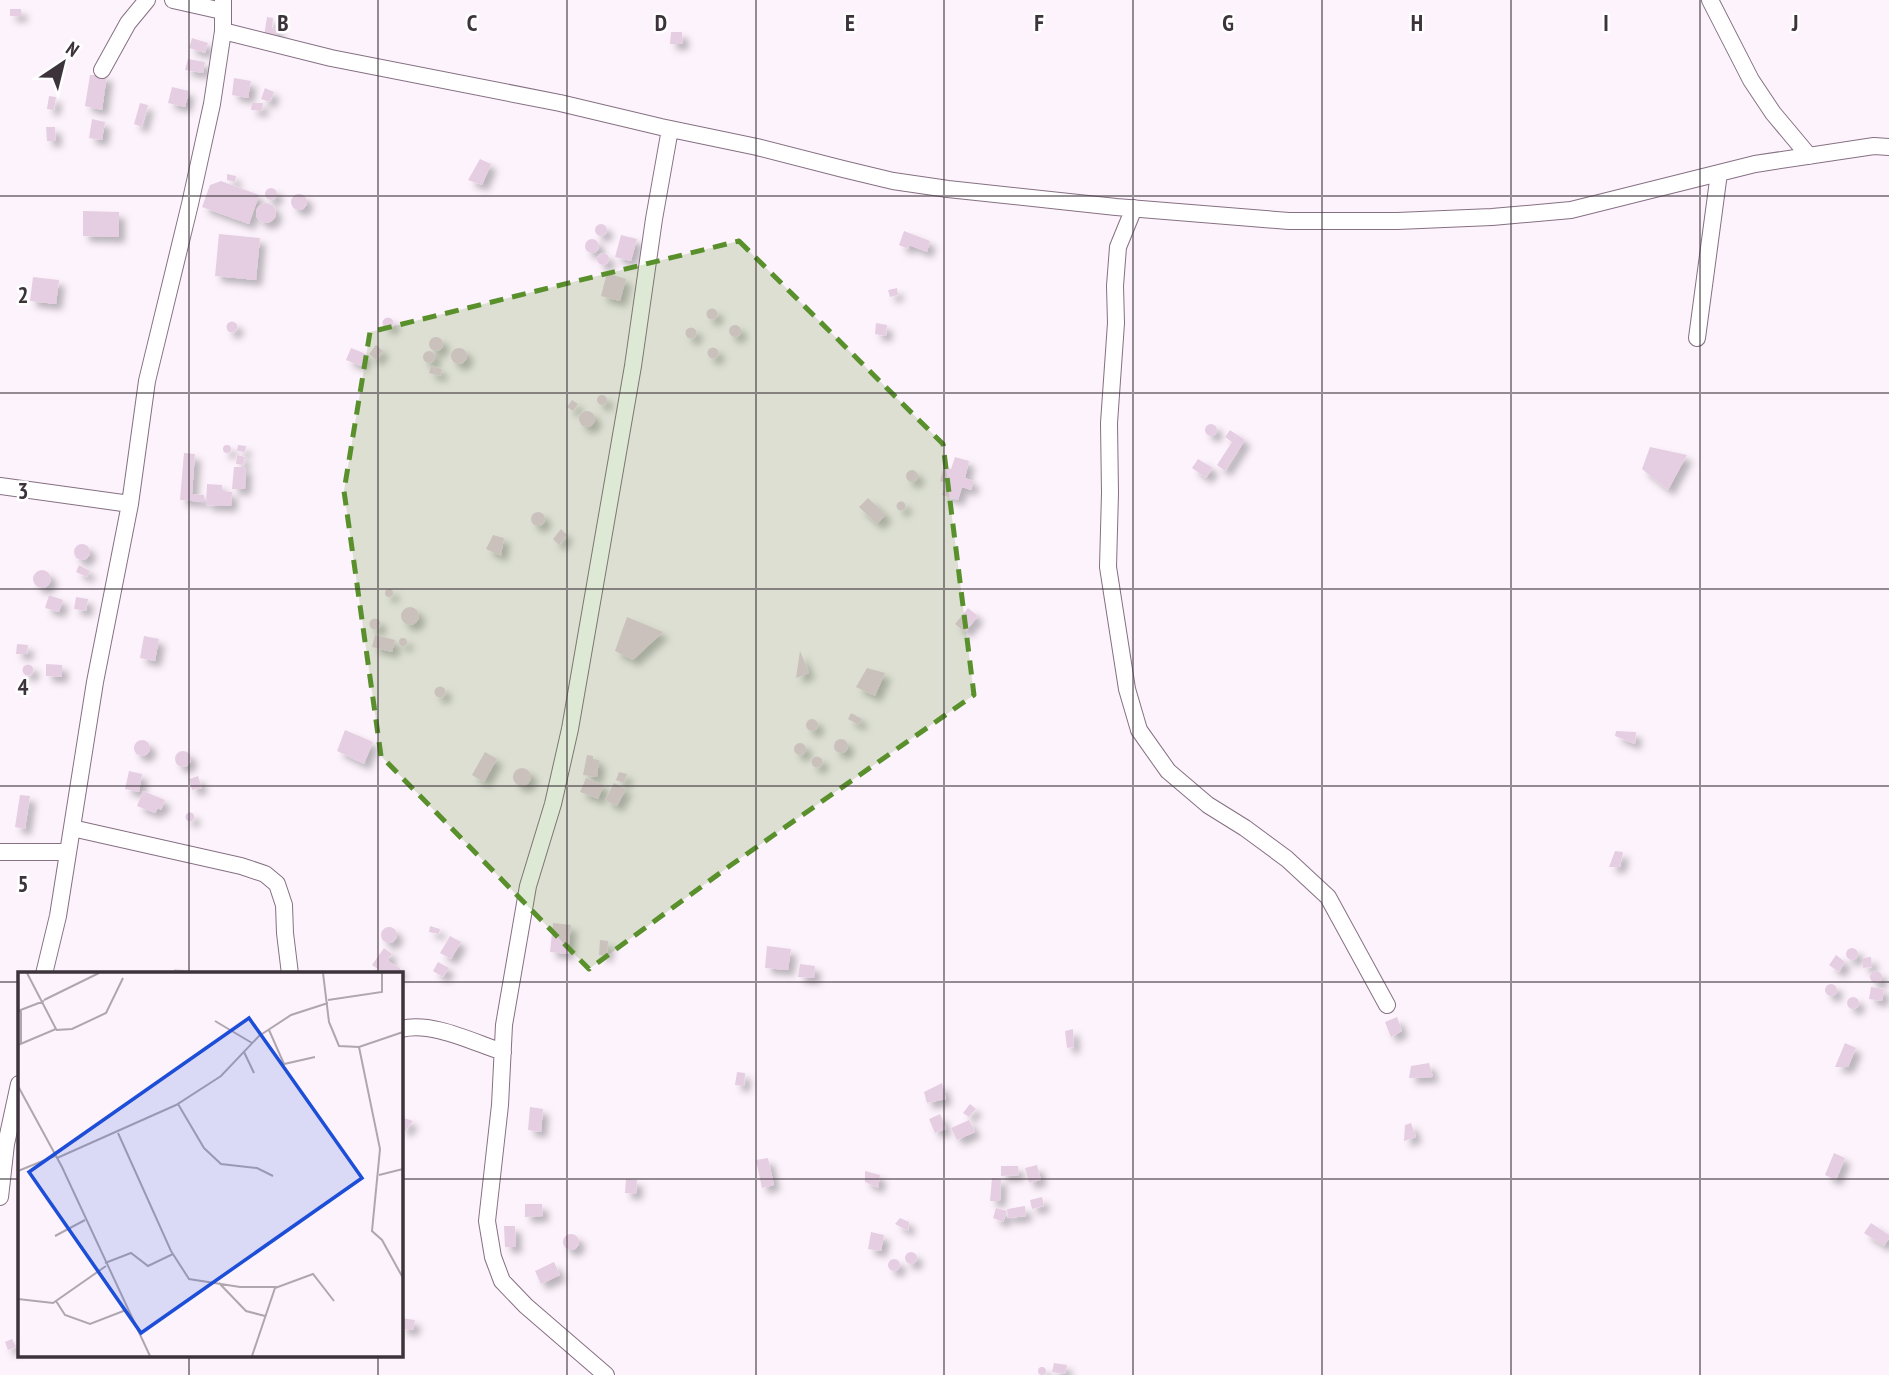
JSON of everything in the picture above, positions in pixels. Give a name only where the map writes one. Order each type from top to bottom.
[{"type":"street","points":[[102,70],[128,23],[147,0]]},
{"type":"street","points":[[44,972],[58,916],[96,682],[130,504],[147,381],[212,104],[223,30],[222,5],[173,0]]},
{"type":"street","points":[[1710,0],[1751,80],[1773,113],[1808,156]]},
{"type":"street","points":[[223,30],[331,58],[560,103],[758,147],[893,181],[1134,208],[1289,220],[1397,221],[1572,210],[1755,164],[1874,146],[1889,147]]},
{"type":"street","points":[[606,1375],[502,1281],[493,1257],[487,1221],[500,1105],[504,1025],[528,886],[553,804],[570,729],[633,366],[670,129]]},
{"type":"street","points":[[1696,338],[1719,173]]},
{"type":"street","points":[[1134,208],[1118,247],[1115,286],[1116,323],[1109,423],[1111,493],[1108,567],[1127,689],[1139,730],[1167,771],[1208,805],[1287,859],[1328,897],[1387,1005]]},
{"type":"street","points":[[0,486],[130,504]]},
{"type":"street","points":[[72,828],[265,874],[277,884],[284,905],[290,972]]},
{"type":"street","points":[[0,852],[68,852]]},
{"type":"street","points":[[402,1029],[413,1026],[435,1029],[503,1052]]},
{"type":"street","points":[[0,1188],[6,1143],[18,1089]]},
{"type":"highlighted area","points":[[739,241],[943,444],[974,695],[731,865],[589,969],[381,756],[344,491],[370,332]]},
{"type":"building","points":[[10,9],[21,9],[22,16],[10,16]]},
{"type":"building","points":[[267,17],[273,18],[272,28],[279,29],[277,38],[264,36]]},
{"type":"building","points":[[671,32],[682,32],[683,44],[670,44]]},
{"type":"building","points":[[192,38],[208,43],[205,53],[189,48]]},
{"type":"building","points":[[188,59],[205,62],[203,73],[185,70]]},
{"type":"building","points":[[90,75],[107,75],[102,110],[85,106]]},
{"type":"building","points":[[234,78],[251,81],[248,98],[232,95]]},
{"type":"building","points":[[172,87],[189,91],[185,107],[168,103]]},
{"type":"building","points":[[265,88],[274,92],[270,102],[261,99]]},
{"type":"building","points":[[49,96],[56,97],[54,110],[47,109]]},
{"type":"building","points":[[140,103],[148,105],[142,127],[134,124]]},
{"type":"building","points":[[252,103],[263,103],[262,111],[251,110]]},
{"type":"building","points":[[92,119],[105,122],[102,140],[89,138]]},
{"type":"building","points":[[46,127],[55,127],[56,141],[47,141]]},
{"type":"building","points":[[480,159],[491,164],[482,185],[468,180]]},
{"type":"building","points":[[227,174],[236,176],[235,182],[227,180]]},
{"type":"building","points":[[221,181],[259,195],[249,224],[202,207],[210,185]]},
{"type":"building","points":[[271,188],[277,194],[271,200],[265,194]]},
{"type":"building","points":[[299,194],[305,196],[305,208],[299,210],[293,208],[291,202],[293,196]]},
{"type":"building","points":[[266,203],[273,206],[276,213],[273,220],[266,223],[259,220],[256,213],[259,206]]},
{"type":"building","points":[[83,211],[119,212],[119,237],[83,236]]},
{"type":"building","points":[[601,224],[607,230],[601,236],[595,230]]},
{"type":"building","points":[[904,231],[930,241],[927,252],[909,245],[908,249],[899,245]]},
{"type":"building","points":[[219,234],[260,238],[256,280],[215,276]]},
{"type":"building","points":[[621,235],[637,239],[631,261],[615,257]]},
{"type":"building","points":[[592,239],[597,241],[597,251],[592,253],[587,251],[585,246],[587,241]]},
{"type":"building","points":[[603,253],[609,259],[603,265],[597,259]]},
{"type":"building","points":[[607,273],[626,279],[620,301],[601,296]]},
{"type":"building","points":[[33,277],[59,280],[56,304],[30,301]]},
{"type":"building","points":[[897,288],[898,295],[890,297],[888,290]]},
{"type":"building","points":[[712,309],[716,310],[716,318],[712,319],[708,318],[707,314],[708,310]]},
{"type":"building","points":[[388,317],[394,323],[388,329],[382,323]]},
{"type":"building","points":[[232,321],[238,327],[232,333],[226,327]]},
{"type":"building","points":[[876,323],[887,325],[886,336],[875,334]]},
{"type":"building","points":[[730,326],[740,326],[740,336],[730,336]]},
{"type":"building","points":[[691,327],[697,333],[691,339],[685,333]]},
{"type":"building","points":[[433,337],[439,337],[443,344],[439,351],[433,351],[429,347],[429,341]]},
{"type":"building","points":[[376,345],[383,351],[376,360],[369,354]]},
{"type":"building","points":[[713,347],[719,353],[713,359],[707,353]]},
{"type":"building","points":[[351,348],[366,354],[361,366],[346,360]]},
{"type":"building","points":[[456,348],[462,348],[467,356],[465,362],[456,364],[451,359],[451,353]]},
{"type":"building","points":[[429,351],[435,357],[429,363],[423,357]]},
{"type":"building","points":[[431,366],[442,369],[440,376],[429,373]]},
{"type":"building","points":[[602,395],[606,396],[606,404],[602,405],[598,404],[597,400],[598,396]]},
{"type":"building","points":[[572,400],[578,404],[573,411],[567,407]]},
{"type":"building","points":[[587,411],[595,419],[587,427],[579,419]]},
{"type":"building","points":[[1206,425],[1216,425],[1216,435],[1206,435]]},
{"type":"building","points":[[1230,430],[1245,440],[1225,471],[1217,465],[1232,442],[1225,437]]},
{"type":"building","points":[[227,445],[231,449],[227,453],[223,449]]},
{"type":"building","points":[[238,445],[246,446],[245,452],[237,451]]},
{"type":"building","points":[[1650,447],[1687,455],[1668,490],[1642,469]]},
{"type":"building","points":[[184,453],[195,454],[192,494],[204,495],[204,502],[180,500]]},
{"type":"building","points":[[237,455],[245,457],[243,465],[236,464]]},
{"type":"building","points":[[955,457],[969,461],[965,478],[974,481],[971,490],[962,487],[958,500],[942,495],[946,483],[940,481],[944,467],[951,469]]},
{"type":"building","points":[[1198,459],[1213,468],[1206,478],[1192,468]]},
{"type":"building","points":[[234,467],[246,467],[245,489],[232,489]]},
{"type":"building","points":[[907,471],[917,471],[917,481],[907,481]]},
{"type":"building","points":[[207,484],[222,485],[222,491],[232,492],[231,506],[206,505]]},
{"type":"building","points":[[868,498],[886,515],[877,524],[859,507]]},
{"type":"building","points":[[901,501],[906,506],[901,511],[896,506]]},
{"type":"building","points":[[535,512],[541,512],[545,519],[541,526],[535,526],[531,522],[531,516]]},
{"type":"building","points":[[561,529],[567,535],[559,545],[553,539]]},
{"type":"building","points":[[493,535],[504,538],[501,556],[486,549]]},
{"type":"building","points":[[82,544],[88,546],[88,558],[82,560],[76,558],[74,552],[76,546]]},
{"type":"building","points":[[79,565],[90,571],[87,577],[76,572]]},
{"type":"building","points":[[42,570],[48,573],[51,579],[48,585],[42,588],[36,585],[33,579],[36,573]]},
{"type":"building","points":[[389,589],[393,593],[389,597],[385,593]]},
{"type":"building","points":[[49,595],[63,600],[59,612],[45,608]]},
{"type":"building","points":[[76,597],[88,599],[86,611],[74,609]]},
{"type":"building","points":[[410,607],[416,610],[419,616],[416,622],[410,625],[404,622],[401,616],[404,610]]},
{"type":"building","points":[[968,608],[978,616],[965,632],[955,624]]},
{"type":"building","points":[[627,617],[663,632],[633,660],[615,651]]},
{"type":"building","points":[[375,618],[381,624],[375,630],[369,624]]},
{"type":"building","points":[[375,635],[395,640],[392,652],[372,647]]},
{"type":"building","points":[[144,636],[159,639],[155,661],[140,658]]},
{"type":"building","points":[[403,638],[407,642],[403,646],[399,642]]},
{"type":"building","points":[[17,644],[28,645],[27,654],[16,654]]},
{"type":"building","points":[[800,651],[809,673],[796,678]]},
{"type":"building","points":[[28,664],[34,670],[28,676],[22,670]]},
{"type":"building","points":[[46,664],[62,665],[62,677],[46,676]]},
{"type":"building","points":[[867,668],[885,673],[875,696],[856,687]]},
{"type":"building","points":[[440,686],[446,692],[440,698],[434,692]]},
{"type":"building","points":[[851,713],[862,719],[859,725],[848,719]]},
{"type":"building","points":[[807,720],[817,720],[817,730],[807,730]]},
{"type":"building","points":[[345,730],[373,742],[364,764],[337,751]]},
{"type":"building","points":[[1616,731],[1636,732],[1635,744],[1615,736]]},
{"type":"building","points":[[841,739],[846,741],[846,751],[841,753],[836,751],[834,746],[836,741]]},
{"type":"building","points":[[139,740],[145,740],[150,748],[148,754],[139,756],[134,751],[134,745]]},
{"type":"building","points":[[795,744],[805,744],[805,754],[795,754]]},
{"type":"building","points":[[183,751],[191,759],[183,767],[175,759]]},
{"type":"building","points":[[485,752],[497,759],[484,782],[472,775]]},
{"type":"building","points":[[587,755],[599,760],[597,777],[583,775]]},
{"type":"building","points":[[817,756],[823,762],[817,768],[811,762]]},
{"type":"building","points":[[522,768],[528,771],[531,777],[528,783],[522,786],[516,783],[513,777],[516,771]]},
{"type":"building","points":[[129,771],[142,774],[139,792],[125,789]]},
{"type":"building","points":[[619,772],[627,774],[624,783],[616,780]]},
{"type":"building","points":[[198,776],[202,788],[192,790],[189,779]]},
{"type":"building","points":[[586,778],[604,785],[598,799],[580,792]]},
{"type":"building","points":[[614,783],[626,789],[617,806],[605,800]]},
{"type":"building","points":[[143,791],[165,800],[161,810],[158,808],[155,813],[137,806]]},
{"type":"building","points":[[20,795],[30,796],[25,829],[15,827]]},
{"type":"building","points":[[190,812],[195,817],[190,822],[185,817]]},
{"type":"building","points":[[1615,851],[1623,852],[1620,867],[1609,867]]},
{"type":"building","points":[[553,923],[571,925],[568,954],[550,952]]},
{"type":"building","points":[[430,926],[440,929],[439,934],[429,932]]},
{"type":"building","points":[[389,927],[397,935],[389,943],[381,935]]},
{"type":"building","points":[[450,936],[461,942],[451,959],[440,953]]},
{"type":"building","points":[[600,940],[608,941],[607,956],[599,955]]},
{"type":"building","points":[[767,946],[791,949],[788,970],[765,968]]},
{"type":"building","points":[[384,948],[392,954],[387,960],[402,970],[383,972],[372,965]]},
{"type":"building","points":[[1847,949],[1857,949],[1857,959],[1847,959]]},
{"type":"building","points":[[1836,955],[1845,962],[1839,972],[1829,965]]},
{"type":"building","points":[[1871,957],[1872,967],[1863,968],[1863,958]]},
{"type":"building","points":[[438,962],[449,968],[443,977],[433,971]]},
{"type":"building","points":[[800,964],[815,966],[814,978],[798,977]]},
{"type":"building","points":[[1871,972],[1881,972],[1881,982],[1871,982]]},
{"type":"building","points":[[1826,985],[1836,985],[1836,995],[1826,995]]},
{"type":"building","points":[[1871,987],[1884,989],[1882,1001],[1869,999]]},
{"type":"building","points":[[1848,998],[1858,998],[1858,1008],[1848,1008]]},
{"type":"building","points":[[1397,1017],[1402,1031],[1391,1037],[1385,1022]]},
{"type":"building","points":[[1073,1029],[1074,1047],[1067,1048],[1065,1031]]},
{"type":"building","points":[[1845,1043],[1856,1048],[1848,1067],[1835,1067]]},
{"type":"building","points":[[1429,1063],[1433,1077],[1409,1078],[1411,1066]]},
{"type":"building","points":[[737,1072],[745,1073],[744,1086],[735,1085]]},
{"type":"building","points":[[942,1083],[946,1099],[927,1103],[924,1092]]},
{"type":"building","points":[[970,1104],[976,1109],[969,1117],[963,1113]]},
{"type":"building","points":[[530,1107],[543,1109],[541,1132],[528,1130]]},
{"type":"building","points":[[940,1114],[946,1129],[935,1133],[929,1119]]},
{"type":"building","points":[[402,1117],[413,1121],[405,1131],[402,1130]]},
{"type":"building","points":[[969,1120],[975,1132],[957,1140],[951,1128]]},
{"type":"building","points":[[1411,1123],[1416,1137],[1404,1141],[1405,1125]]},
{"type":"building","points":[[1834,1153],[1845,1158],[1836,1180],[1825,1175]]},
{"type":"building","points":[[768,1158],[774,1185],[762,1188],[756,1160]]},
{"type":"building","points":[[1037,1165],[1041,1180],[1029,1183],[1025,1168]]},
{"type":"building","points":[[1001,1166],[1018,1166],[1019,1175],[1001,1176]]},
{"type":"building","points":[[865,1171],[880,1175],[878,1188],[865,1182]]},
{"type":"building","points":[[992,1178],[1001,1179],[1000,1201],[990,1201]]},
{"type":"building","points":[[626,1179],[637,1180],[636,1194],[625,1193]]},
{"type":"building","points":[[1042,1197],[1044,1206],[1032,1209],[1030,1200]]},
{"type":"building","points":[[525,1204],[542,1204],[543,1216],[525,1217]]},
{"type":"building","points":[[1025,1206],[1026,1216],[1008,1218],[1007,1209]]},
{"type":"building","points":[[996,1208],[1007,1211],[1003,1222],[993,1218]]},
{"type":"building","points":[[900,1218],[909,1222],[908,1231],[895,1224]]},
{"type":"building","points":[[1871,1223],[1889,1235],[1884,1246],[1864,1233]]},
{"type":"building","points":[[504,1226],[515,1226],[516,1247],[505,1247]]},
{"type":"building","points":[[871,1232],[884,1235],[881,1251],[868,1249]]},
{"type":"building","points":[[568,1234],[574,1234],[579,1242],[577,1248],[568,1250],[563,1245],[563,1239]]},
{"type":"building","points":[[911,1252],[917,1258],[911,1264],[905,1258]]},
{"type":"building","points":[[894,1259],[900,1265],[894,1271],[888,1265]]},
{"type":"building","points":[[554,1262],[560,1275],[541,1284],[535,1271]]},
{"type":"building","points":[[402,1318],[415,1320],[413,1330],[402,1329]]},
{"type":"building","points":[[12,1339],[16,1347],[8,1350],[5,1342]]},
{"type":"building","points":[[1054,1363],[1067,1365],[1065,1374],[1052,1372]]},
{"type":"building","points":[[1042,1367],[1046,1371],[1042,1375],[1038,1371]]}]
